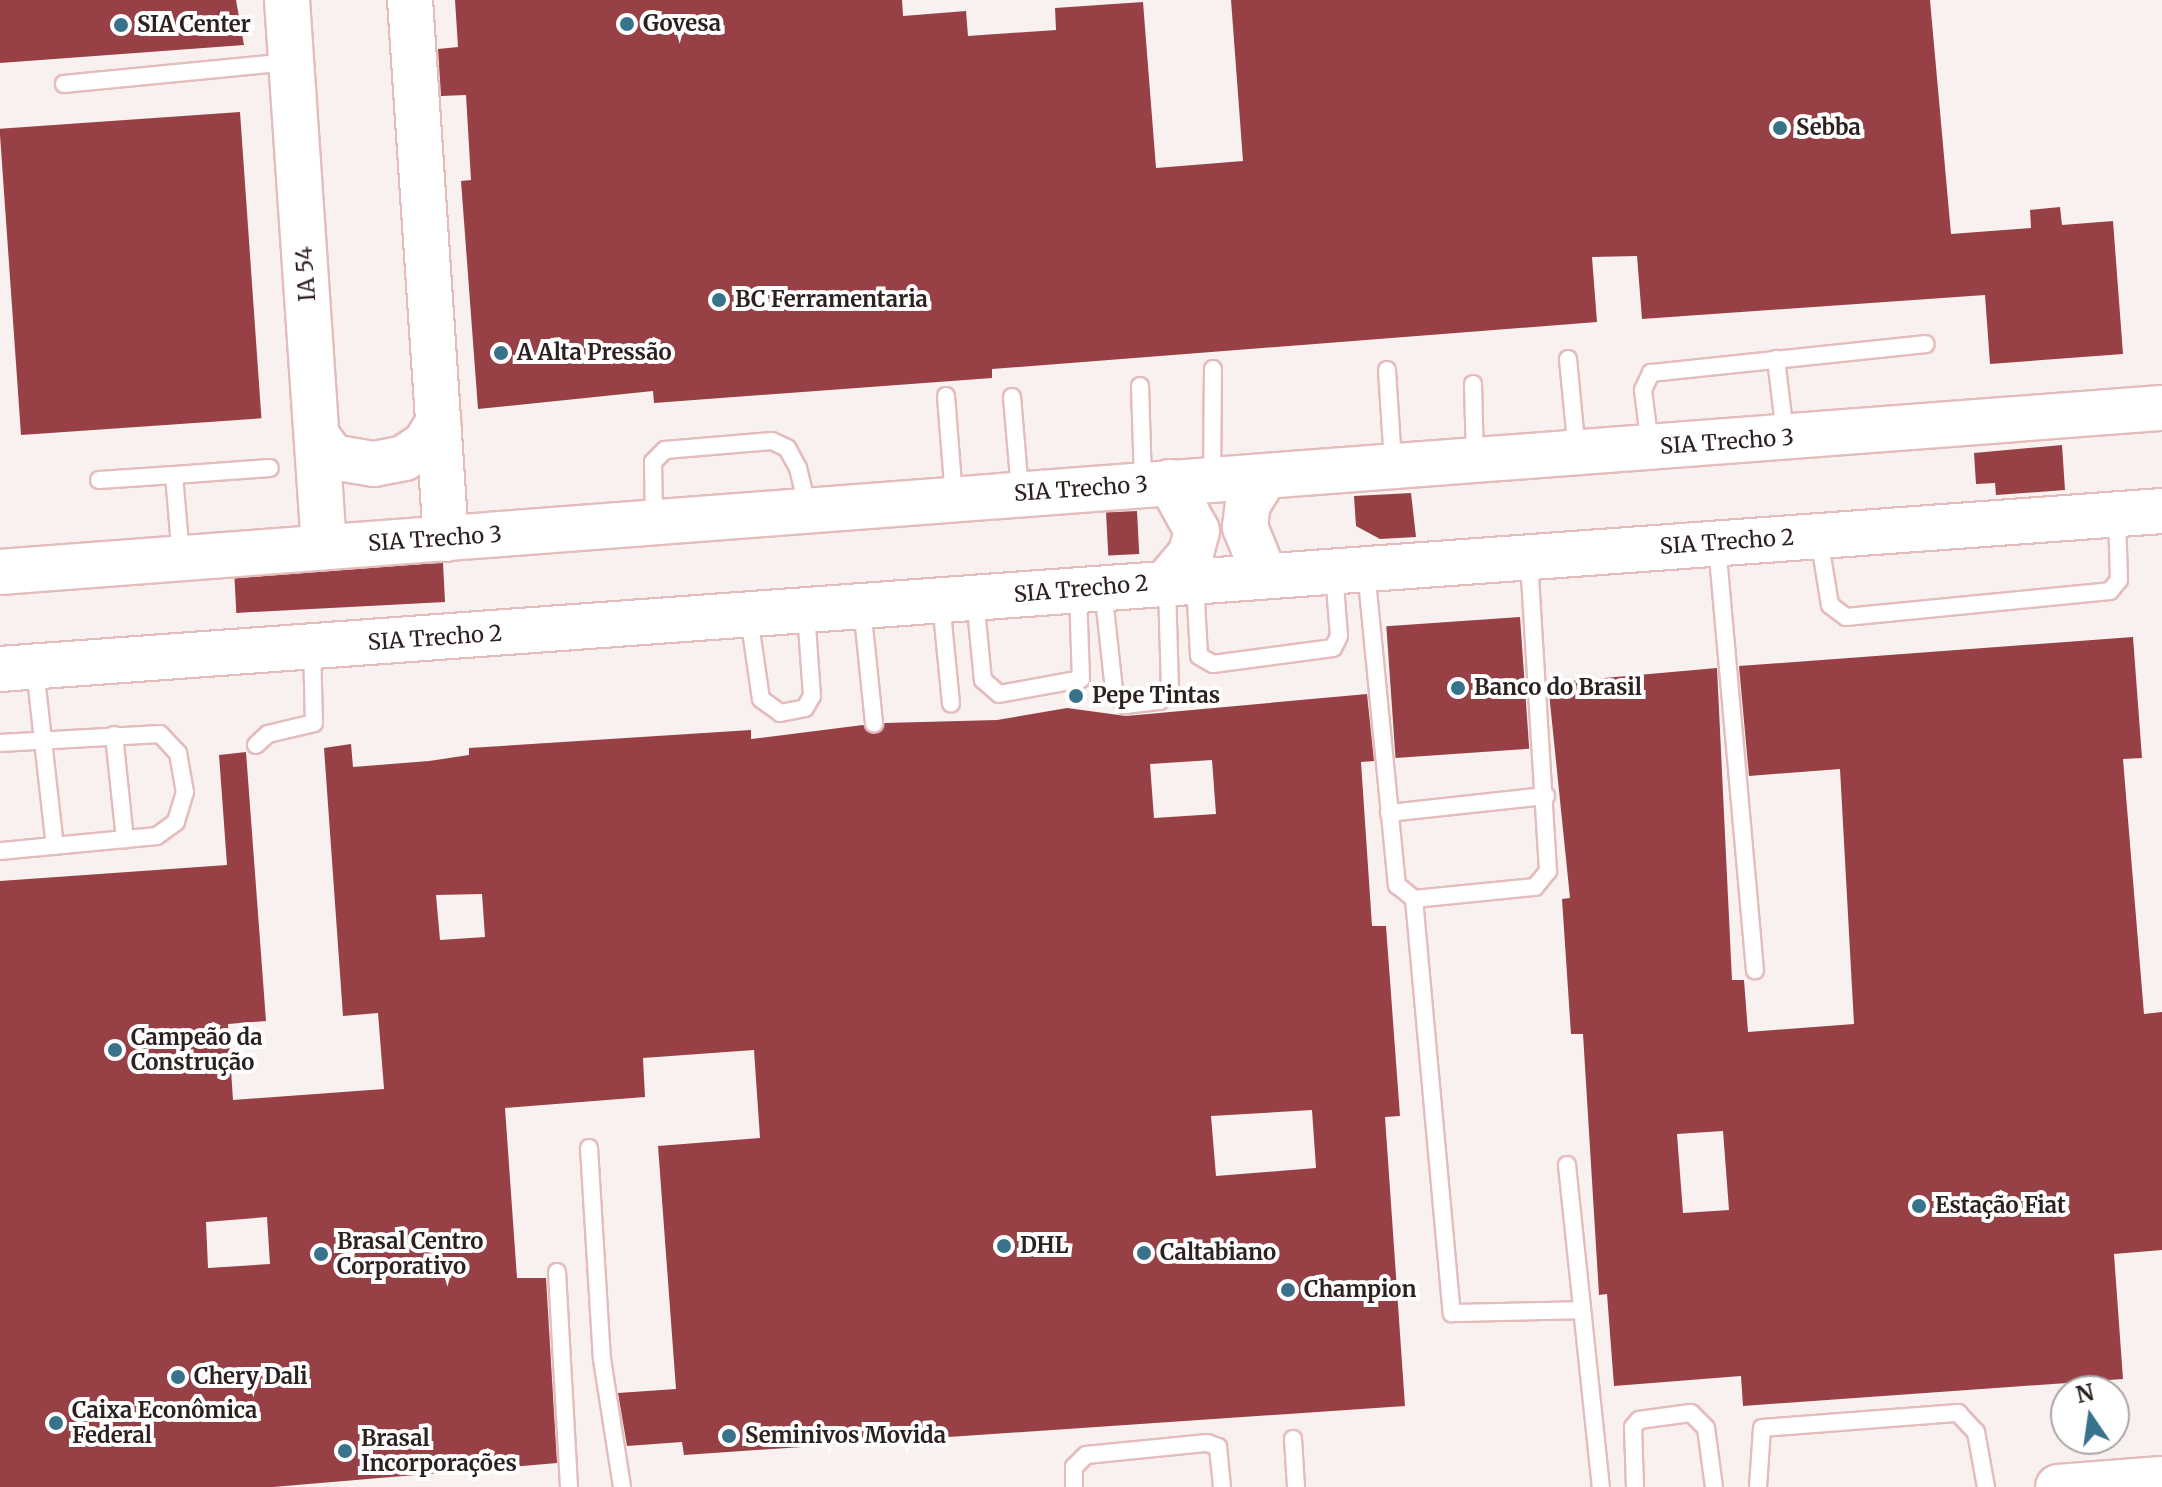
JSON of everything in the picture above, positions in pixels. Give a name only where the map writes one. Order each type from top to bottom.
[{"type":"main road","name":"IA 54","points":[[287,0],[324,547]]},
{"type":"main road","points":[[410,0],[446,539]]},
{"type":"main road","name":"SIA Trecho 3","points":[[0,572],[2162,408]]},
{"type":"main road","points":[[317,436],[332,457],[374,464],[404,458],[425,444],[438,422]]},
{"type":"main road","points":[[1265,477],[1248,504],[1245,527],[1265,576]]},
{"type":"main road","points":[[1156,483],[1197,531],[1181,581]]},
{"type":"main road","name":"SIA Trecho 2","points":[[18,668],[2162,511]]},
{"type":"main road","points":[[2058,1487],[2162,1479]]},
{"type":"lane","points":[[64,84],[291,62]]},
{"type":"lane","points":[[1650,447],[1643,390],[1651,373],[1925,344]]},
{"type":"lane","points":[[1568,359],[1577,453]]},
{"type":"lane","points":[[1776,359],[1786,437]]},
{"type":"lane","points":[[1212,480],[1213,369]]},
{"type":"lane","points":[[1387,370],[1393,467]]},
{"type":"lane","points":[[1473,384],[1475,461]]},
{"type":"lane","points":[[1140,386],[1156,483]]},
{"type":"lane","points":[[946,396],[954,498]]},
{"type":"lane","points":[[1012,397],[1020,494]]},
{"type":"lane","points":[[654,521],[653,462],[665,450],[772,441],[787,448],[798,468],[808,509]]},
{"type":"lane","points":[[99,480],[270,468]]},
{"type":"lane","points":[[174,475],[181,558]]},
{"type":"lane","points":[[1818,536],[1830,605],[1846,617],[2110,591],[2119,580],[2117,514]]},
{"type":"lane","points":[[1717,543],[1755,970]]},
{"type":"lane","points":[[1414,899],[1544,881],[1546,796],[1528,556]]},
{"type":"lane","points":[[1181,581],[1199,656],[1213,664],[1333,648],[1339,636],[1350,570]]},
{"type":"lane","points":[[1350,570],[1389,813],[1397,885],[1414,899],[1452,1313],[1581,1310]]},
{"type":"lane","points":[[1090,588],[1114,690],[1125,705],[1160,701],[1170,688],[1181,581]]},
{"type":"lane","points":[[958,598],[983,680],[999,694],[1081,679],[1090,588]]},
{"type":"lane","points":[[951,704],[958,598]]},
{"type":"lane","points":[[862,606],[874,723]]},
{"type":"lane","points":[[748,614],[761,699],[780,713],[805,708],[812,696],[806,610]]},
{"type":"lane","points":[[256,745],[268,734],[314,723],[312,647]]},
{"type":"lane","points":[[18,668],[41,740],[55,846]]},
{"type":"lane","points":[[0,743],[150,732],[171,739],[184,779],[176,822],[157,836],[0,851]]},
{"type":"lane","points":[[114,735],[125,839]]},
{"type":"lane","points":[[1389,813],[1546,796]]},
{"type":"lane","points":[[589,1148],[602,1359],[622,1487]]},
{"type":"lane","points":[[1567,1165],[1601,1487]]},
{"type":"lane","points":[[557,1272],[569,1487]]},
{"type":"lane","points":[[1635,1487],[1633,1427],[1639,1420],[1691,1413],[1706,1428],[1714,1487]]},
{"type":"lane","points":[[1758,1487],[1762,1428],[1958,1413],[1976,1432],[1986,1487]]},
{"type":"lane","points":[[1293,1439],[1296,1487]]},
{"type":"lane","points":[[1074,1487],[1074,1467],[1086,1455],[1207,1443],[1218,1447],[1222,1487]]},
{"type":"building","name":"SIA Center","points":[[0,0],[236,0],[244,45],[0,63]]},
{"type":"building","points":[[455,0],[902,0],[903,16],[966,11],[968,36],[1056,30],[1055,8],[1143,2],[1156,168],[1243,161],[1231,0],[1930,0],[1951,234],[2031,228],[2030,210],[2060,207],[2062,225],[2113,221],[2123,354],[1990,364],[1985,295],[1642,319],[1637,256],[1592,257],[1597,322],[992,369],[992,378],[654,403],[653,391],[478,409],[461,181],[471,180],[466,95],[441,96],[438,49],[458,47]]},
{"type":"building","points":[[240,112],[261,418],[21,435],[0,129]]},
{"type":"building","points":[[2062,445],[2065,490],[1996,495],[1995,483],[1976,484],[1974,453]]},
{"type":"building","points":[[1411,493],[1416,537],[1380,539],[1356,526],[1354,496]]},
{"type":"building","points":[[1137,511],[1139,554],[1108,556],[1106,513]]},
{"type":"building","points":[[443,563],[445,602],[236,613],[234,574]]},
{"type":"building","name":"Banco do Brasil","points":[[1520,617],[1529,749],[1396,758],[1386,626]]},
{"type":"building","points":[[2133,637],[2142,758],[2123,759],[2144,1014],[2162,1012],[2162,1250],[2114,1254],[2123,1375],[2050,1375],[2050,1384],[1743,1406],[1741,1376],[1614,1386],[1607,1294],[1599,1295],[1583,1034],[1571,1034],[1562,899],[1570,898],[1548,683],[1717,668],[1732,980],[1744,980],[1748,1032],[1854,1024],[1840,769],[1749,776],[1739,666]],"holes":[[[1723,1131],[1729,1210],[1683,1213],[1677,1134]]]},
{"type":"building","points":[[1367,694],[1374,761],[1361,762],[1372,926],[1386,926],[1400,1116],[1385,1117],[1405,1406],[684,1455],[682,1442],[627,1446],[618,1393],[676,1389],[658,1146],[760,1138],[754,1050],[643,1058],[645,1097],[505,1108],[517,1278],[546,1278],[557,1463],[273,1487],[0,1487],[0,881],[227,865],[219,755],[246,752],[266,1021],[228,1024],[233,1100],[384,1089],[378,1013],[343,1016],[324,748],[351,744],[353,767],[469,755],[469,748],[751,730],[751,739],[863,725],[874,734],[885,723],[997,720],[1067,708],[1126,716]],"holes":[[[1212,760],[1216,814],[1154,818],[1150,764]],[[482,894],[485,937],[440,940],[436,895]],[[1312,1110],[1316,1168],[1216,1176],[1211,1116]],[[267,1217],[270,1264],[208,1268],[206,1222]]]},
{"type":"place","name":"Govesa","points":[[627,24]]},
{"type":"place","name":"SIA Center","points":[[121,25]]},
{"type":"place","name":"Sebba","points":[[1780,128]]},
{"type":"place","name":"BC Ferramentaria","points":[[719,300]]},
{"type":"place","name":"A Alta Pressão","points":[[501,353]]},
{"type":"place","name":"Banco do Brasil","points":[[1458,688]]},
{"type":"place","name":"Pepe Tintas","points":[[1076,696]]},
{"type":"place","name":"Campeão da Construção","points":[[115,1050]]},
{"type":"place","name":"Estação Fiat","points":[[1919,1206]]},
{"type":"place","name":"DHL","points":[[1004,1246]]},
{"type":"place","name":"Caltabiano","points":[[1144,1253]]},
{"type":"place","name":"Brasal Centro Corporativo","points":[[321,1254]]},
{"type":"place","name":"Champion","points":[[1288,1290]]},
{"type":"place","name":"Chery Dali","points":[[178,1377]]},
{"type":"place","name":"Caixa Econômica Federal","points":[[56,1423]]},
{"type":"place","name":"Seminivos Movida","points":[[729,1436]]},
{"type":"place","name":"Brasal Incorporações","points":[[345,1451]]}]
